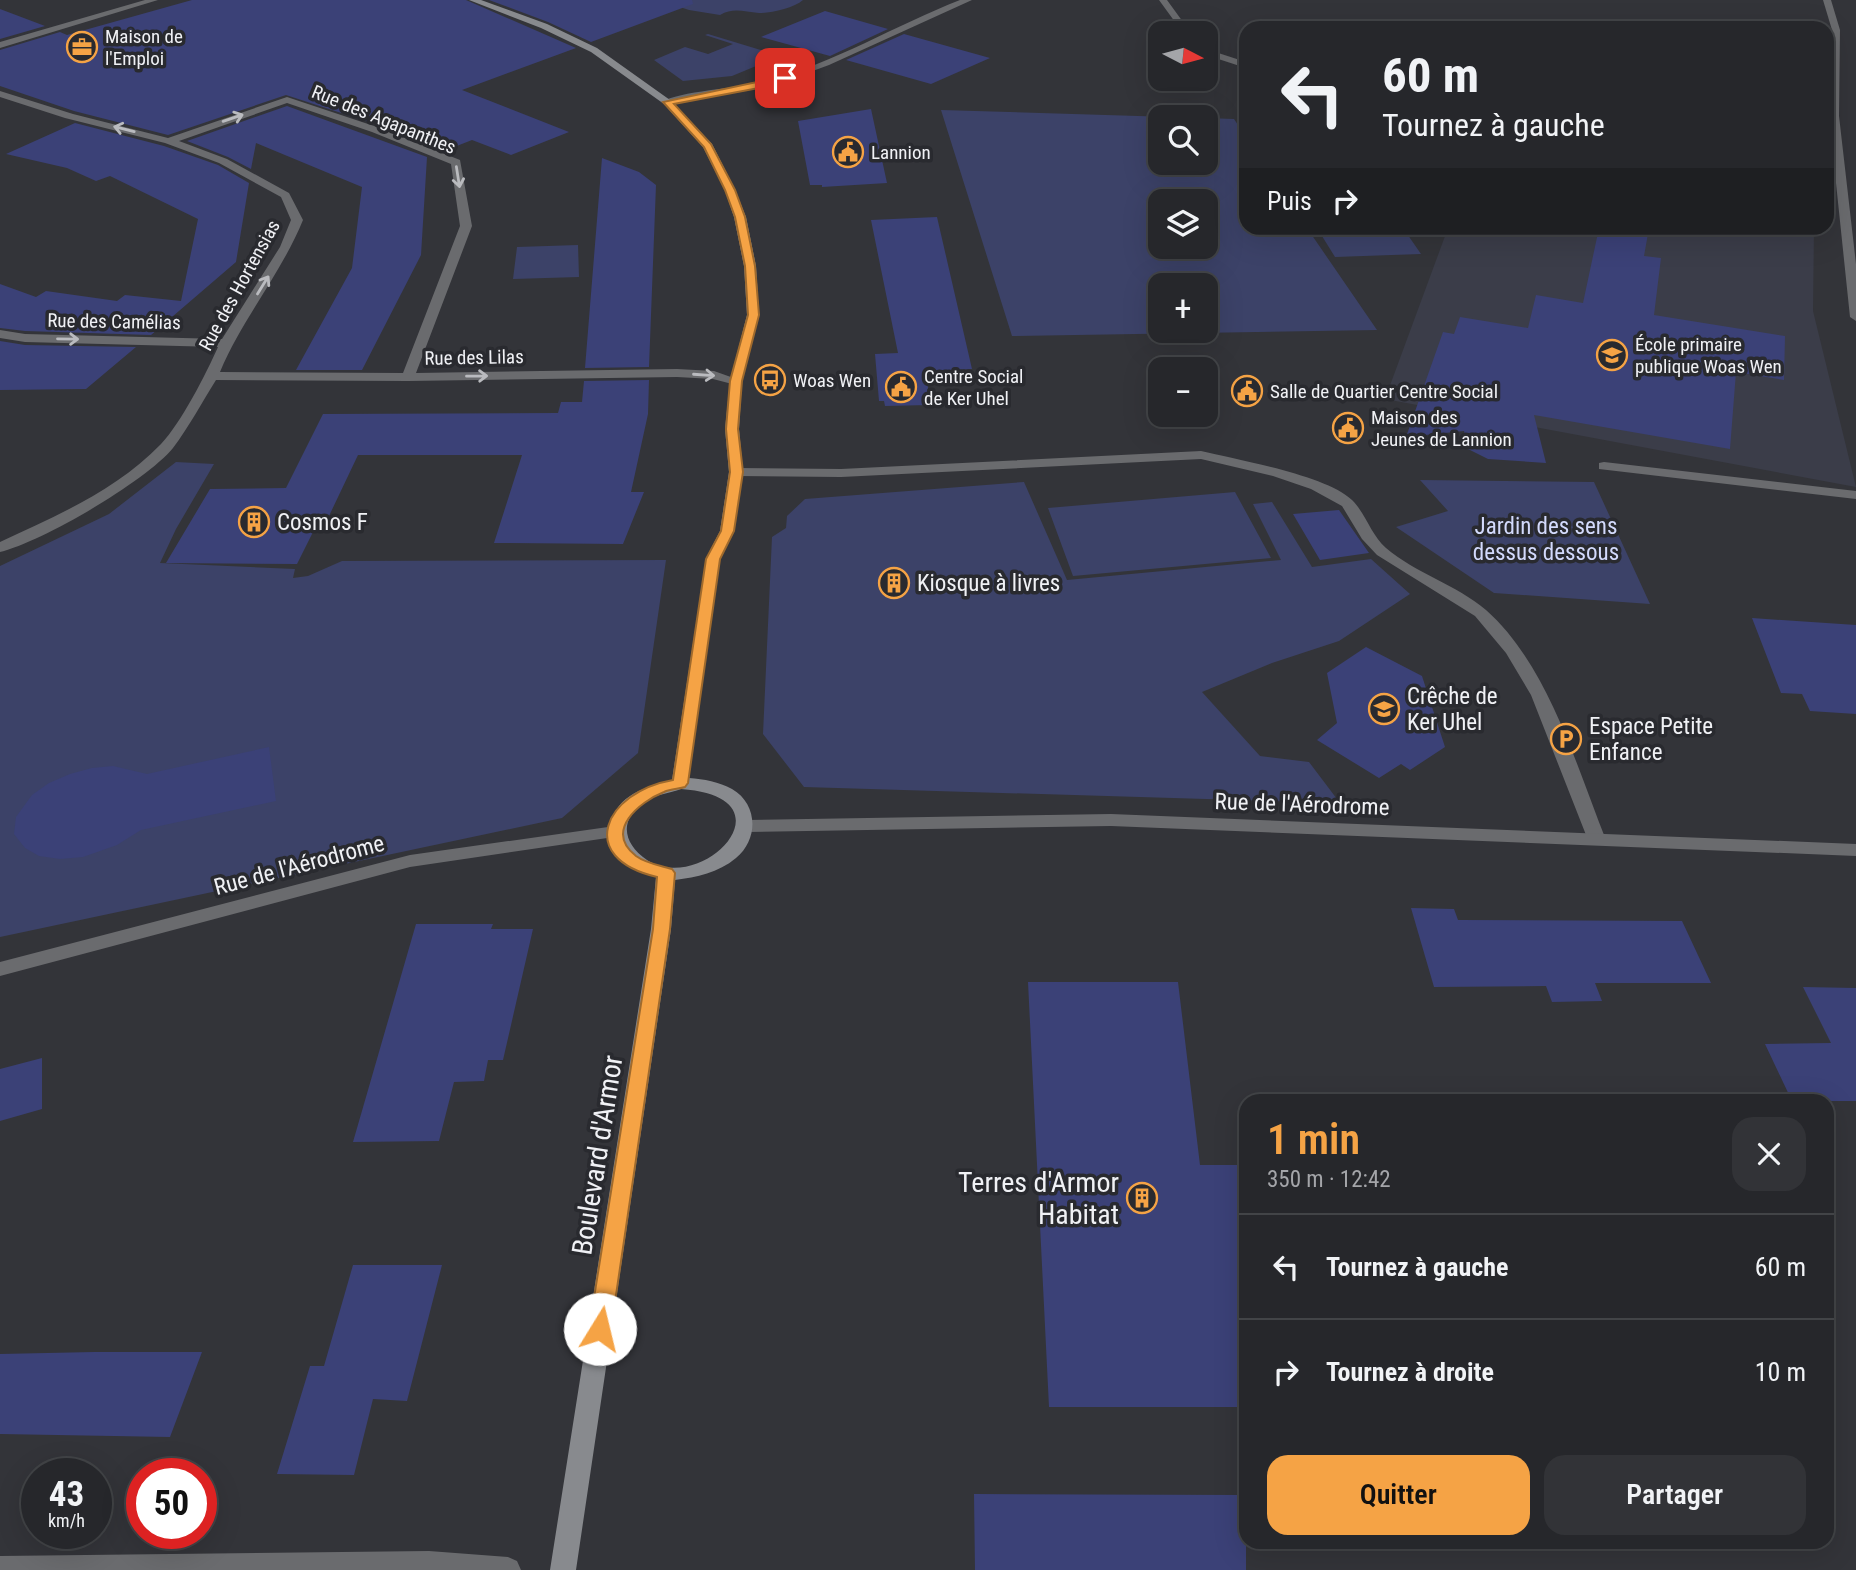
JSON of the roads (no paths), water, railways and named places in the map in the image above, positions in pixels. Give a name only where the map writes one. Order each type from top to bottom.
[{"type":"main road","points":[[473,0],[544,26],[594,50],[667,102],[708,146],[740,217],[750,266],[753,315],[736,381],[732,429],[736,472],[727,531],[713,559],[680,783]]},
{"type":"main road","points":[[680,783],[701,784],[719,789],[734,799],[743,811],[746,825],[741,841],[720,860],[689,872],[666,873],[645,868],[629,859],[619,847],[615,832],[619,818],[628,805],[660,787],[680,783]]},
{"type":"main road","name":"Boulevard d'Armor","points":[[563,1570],[662,929],[666,873]]},
{"type":"street","points":[[0,45],[154,0]]},
{"type":"street","points":[[667,102],[769,84],[826,63],[917,20],[968,0]]},
{"type":"street","points":[[1163,0],[1178,21]]},
{"type":"street","points":[[1827,0],[1833,21]]},
{"type":"street","points":[[1834,23],[1834,64]]},
{"type":"street","points":[[1218,56],[1239,63]]},
{"type":"street","name":"Rue des Hortensias","points":[[0,94],[69,116],[169,141],[223,161],[285,195],[297,220],[286,247],[226,343],[212,376],[167,446],[123,483],[62,519],[0,548]]},
{"type":"street","name":"Rue des Agapanthes","points":[[169,141],[287,100],[376,130],[456,162],[466,226],[408,377]]},
{"type":"street","points":[[1834,133],[1851,208],[1851,286],[1856,317]]},
{"type":"street","points":[[1841,172],[1856,175]]},
{"type":"street","name":"Rue des Camélias","points":[[0,334],[25,338],[226,343]]},
{"type":"street","name":"Rue des Lilas","points":[[212,376],[408,377],[677,373],[714,375],[736,381]]},
{"type":"street","points":[[736,472],[841,473],[1201,455],[1264,469],[1316,486],[1347,503],[1367,536],[1382,552],[1480,613],[1499,631],[1528,672],[1539,695],[1597,840]]},
{"type":"street","points":[[1604,467],[1856,495]]},
{"type":"street","name":"Rue de l'Aérodrome","points":[[746,825],[1111,820],[1855,853]]},
{"type":"street","name":"Rue de l'Aérodrome","points":[[0,969],[410,861],[615,832]]},
{"type":"street","points":[[0,1569],[429,1564],[508,1570]]},
{"type":"place","name":"Maison de l'Emploi","points":[[82,47]]},
{"type":"place","name":"Lannion","points":[[848,152]]},
{"type":"place","name":"École primaire publique Woas Wen","points":[[1612,355]]},
{"type":"place","name":"Woas Wen","points":[[770,380]]},
{"type":"place","name":"Centre Social de Ker Uhel","points":[[901,387]]},
{"type":"place","name":"Salle de Quartier Centre Social","points":[[1247,391]]},
{"type":"place","name":"Maison des Jeunes de Lannion","points":[[1348,428]]},
{"type":"place","name":"Cosmos F","points":[[254,522]]},
{"type":"place","name":"Kiosque à livres","points":[[894,583]]},
{"type":"place","name":"Crêche de Ker Uhel","points":[[1384,709]]},
{"type":"place","name":"Espace Petite Enfance","points":[[1566,739]]},
{"type":"place","name":"Terres d'Armor Habitat","points":[[1142,1198]]},
{"type":"park label","name":"Jardin des sens dessus dessous","points":[[1546,539]]}]
